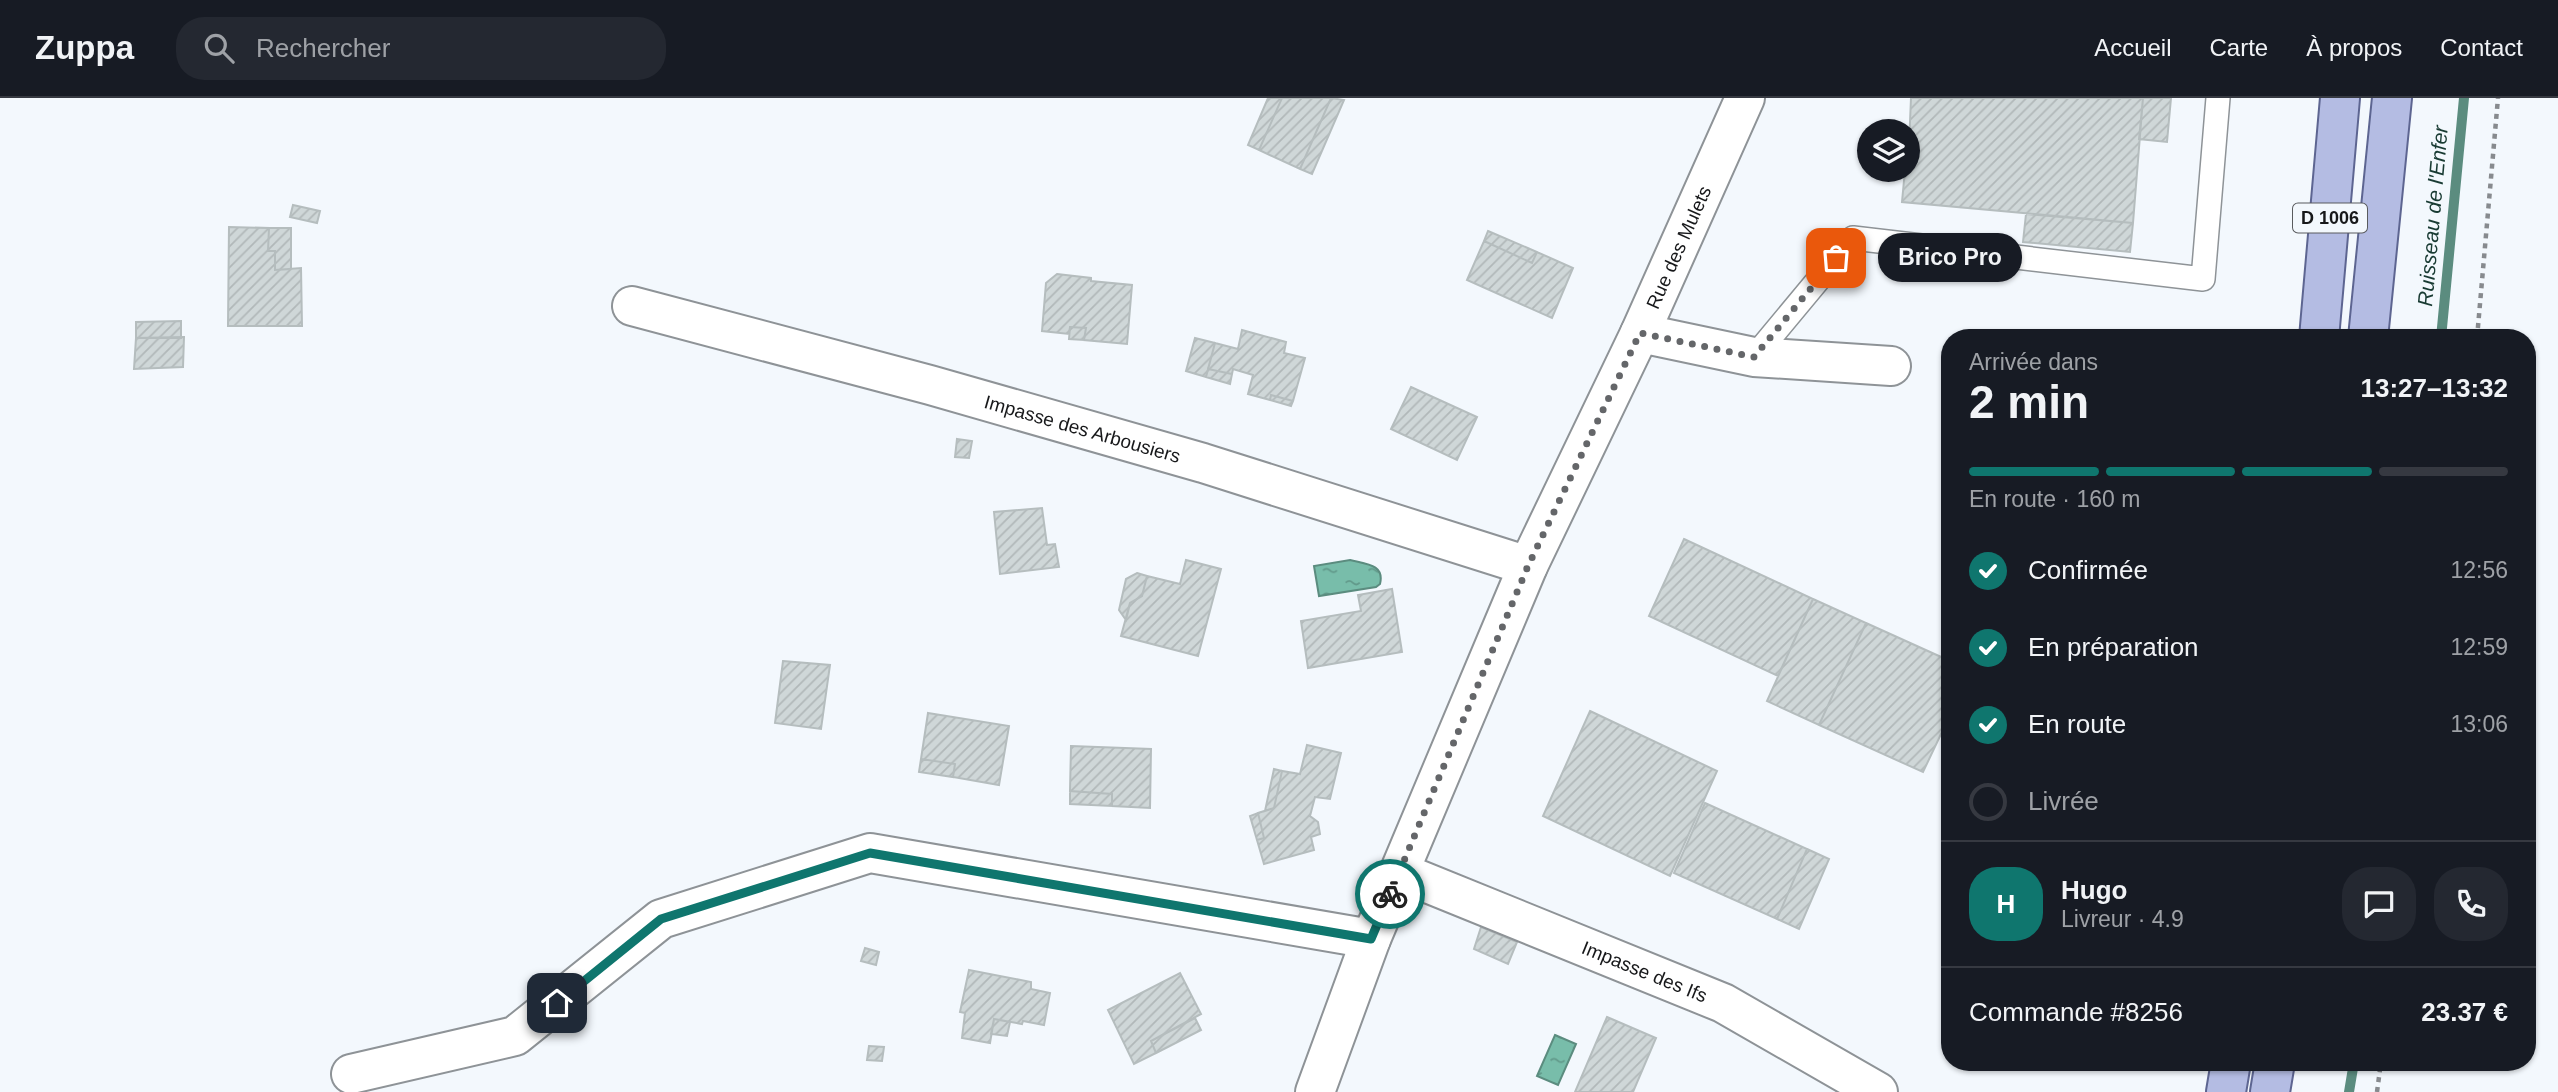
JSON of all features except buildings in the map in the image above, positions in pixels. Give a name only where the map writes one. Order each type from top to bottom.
[{"type":"main road","name":"D 1006","points":[[2320,329],[2340,98]]},
{"type":"main road","name":"D 1006","points":[[2369,329],[2392,98]]},
{"type":"main road","points":[[2226,1092],[2230,1071]]},
{"type":"main road","points":[[2270,1092],[2274,1071]]},
{"type":"street","name":"Rue des Mulets","points":[[1315,1092],[1371,939],[1528,566],[1640,333],[1745,98]]},
{"type":"street","name":"Impasse des Arbousiers","points":[[632,306],[930,385],[1203,463],[1528,566]]},
{"type":"street","points":[[1640,333],[1754,357],[1891,366]]},
{"type":"street","points":[[351,1074],[515,1036],[661,919],[870,853],[1371,939]]},
{"type":"street","name":"Impasse des Ifs","points":[[1400,872],[1723,1003],[1878,1092]]},
{"type":"lane","points":[[1754,357],[1853,238],[2203,279],[2218,98]]},
{"type":"path","points":[[2478,329],[2498,98]]},
{"type":"path","points":[[2377,1092],[2380,1071]]},
{"type":"water","points":[[1350,560],[1377,569],[1381,577],[1380,584],[1376,587],[1319,596],[1314,566]]},
{"type":"water","points":[[1555,1035],[1576,1044],[1558,1085],[1537,1076]]},
{"type":"waterway","name":"Ruisseau de l'Enfer","points":[[2442,329],[2464,98]]},
{"type":"waterway","name":"Ruisseau de l'Enfer","points":[[2349,1092],[2352,1071]]},
{"type":"way so far","points":[[1390,894],[1528,566],[1640,333],[1754,357],[1836,258]]},
{"type":"place","name":"Brico Pro","points":[[1836,258]]},
{"type":"route","points":[[557,1003],[661,919],[870,853],[1371,939],[1390,894]]}]
